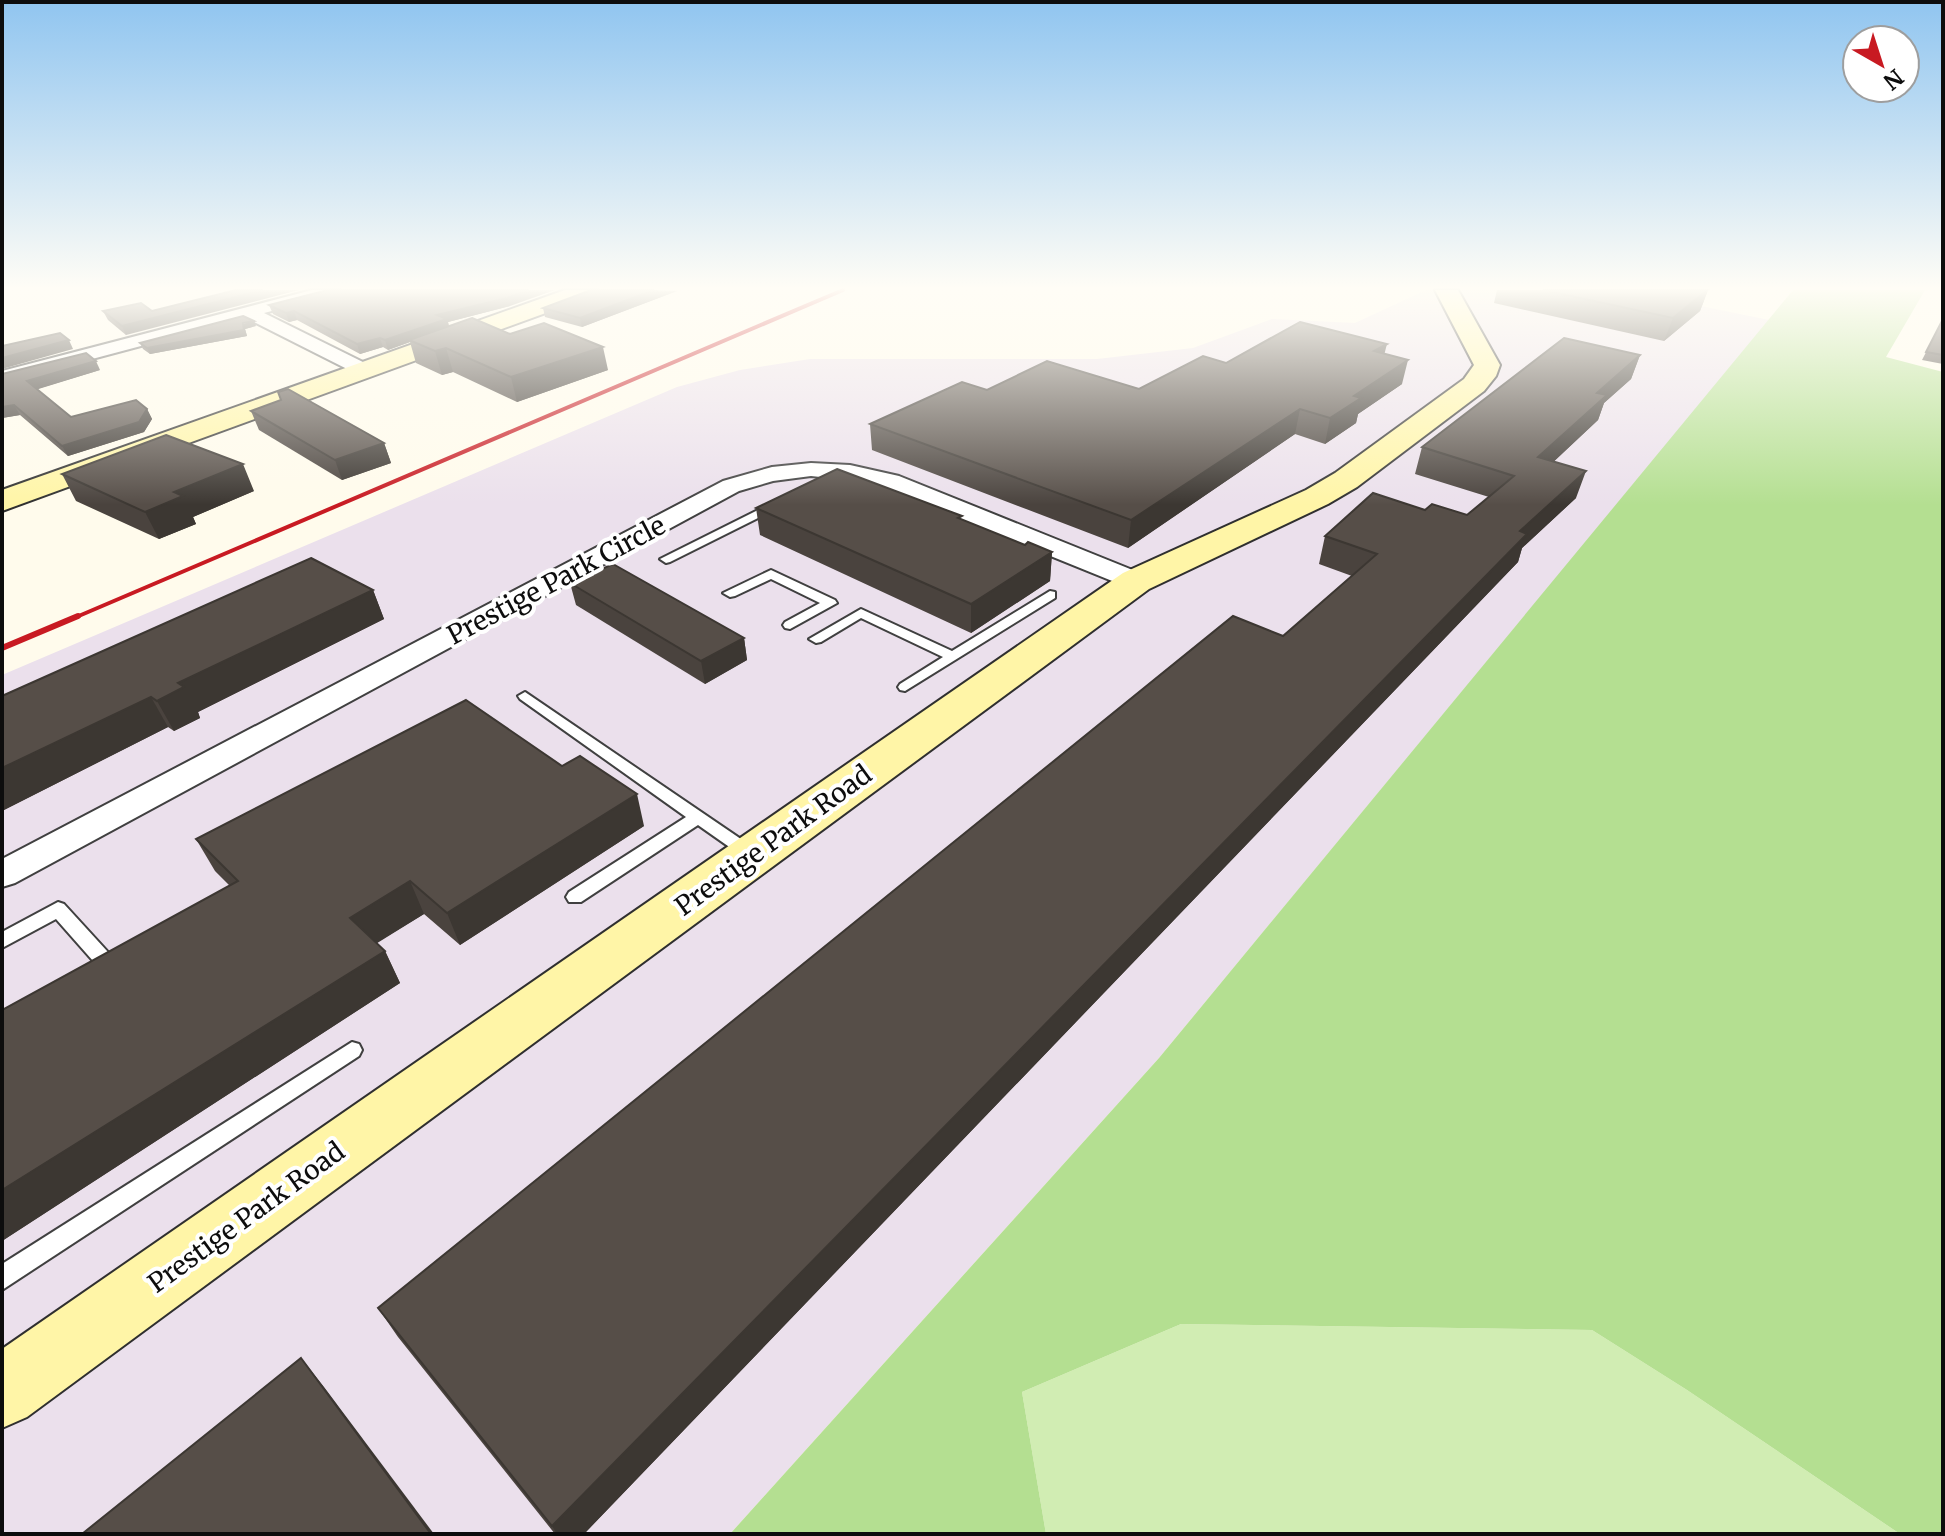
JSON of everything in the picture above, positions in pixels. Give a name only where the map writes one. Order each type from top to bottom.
[{"type":"street","points":[[2,377],[60,362]]},
{"type":"street","points":[[347,362],[366,371]]},
{"type":"street","points":[[2,501],[391,362]]},
{"type":"street","name":"Prestige Park Road","points":[[2,1392],[1136,581],[1317,497],[1346,480],[1474,385],[1483,376],[1485,362]]},
{"type":"street","name":"Prestige Park Circle","points":[[2,874],[731,486],[758,476],[792,470],[851,469],[891,481],[1136,581]]},
{"type":"lane","points":[[666,559],[784,501]]},
{"type":"lane","points":[[730,593],[771,574],[830,603],[790,625]]},
{"type":"lane","points":[[905,687],[1050,595]]},
{"type":"lane","points":[[816,639],[861,613],[952,656]]},
{"type":"lane","points":[[525,696],[753,855]]},
{"type":"lane","points":[[575,897],[698,817]]},
{"type":"lane","points":[[2,941],[58,909],[111,968],[109,975],[96,982]]},
{"type":"lane","points":[[2,1278],[352,1050]]},
{"type":"shaded area","points":[[793,362],[1735,362],[1159,1058],[730,1534],[2,1534],[2,675],[677,387],[740,370]]},
{"type":"green space","points":[[1734,362],[1904,362],[1943,372],[1943,1534],[1900,1534],[1687,1390],[1592,1330],[1181,1324],[1022,1392],[1046,1534],[730,1534],[1159,1058]]},
{"type":"green space","points":[[1181,1324],[1592,1330],[1687,1390],[1900,1534],[1046,1534],[1022,1392]]},
{"type":"building","points":[[51,362],[94,362],[27,381],[71,417],[136,400],[147,409],[139,422],[62,446],[14,405],[2,407],[2,374]]},
{"type":"building","points":[[477,362],[558,362],[511,377]]},
{"type":"building","points":[[1046,362],[1139,389],[1192,362],[1405,362],[1354,396],[1361,398],[1330,418],[1300,409],[1131,520],[870,424],[962,382],[987,390]]},
{"type":"building","points":[[1533,362],[1632,362],[1597,393],[1607,395],[1538,457],[1586,471],[1520,531],[1527,534],[552,1526],[378,1308],[1233,616],[1283,636],[1377,554],[1325,536],[1373,493],[1425,510],[1432,504],[1467,515],[1514,476],[1422,447]]},
{"type":"building","points":[[288,389],[384,443],[335,460],[251,411],[281,400],[278,392]]},
{"type":"building","points":[[166,435],[243,464],[174,492],[183,496],[145,512],[62,474]]},
{"type":"building","points":[[837,469],[962,516],[958,518],[1025,545],[1028,542],[1052,552],[971,604],[756,508]]},
{"type":"building","points":[[311,558],[373,590],[178,683],[184,687],[157,701],[151,697],[2,768],[2,696]]},
{"type":"building","points":[[613,564],[744,638],[701,661],[570,583]]},
{"type":"building","points":[[466,700],[562,766],[580,756],[637,794],[447,913],[410,881],[350,918],[385,951],[2,1190],[2,1010],[238,881],[196,839]]},
{"type":"building","points":[[301,1358],[431,1534],[82,1534]]},
{"type":"railway","points":[[74,618],[675,362]]},
{"type":"railway","points":[[2,648],[78,616]]}]
